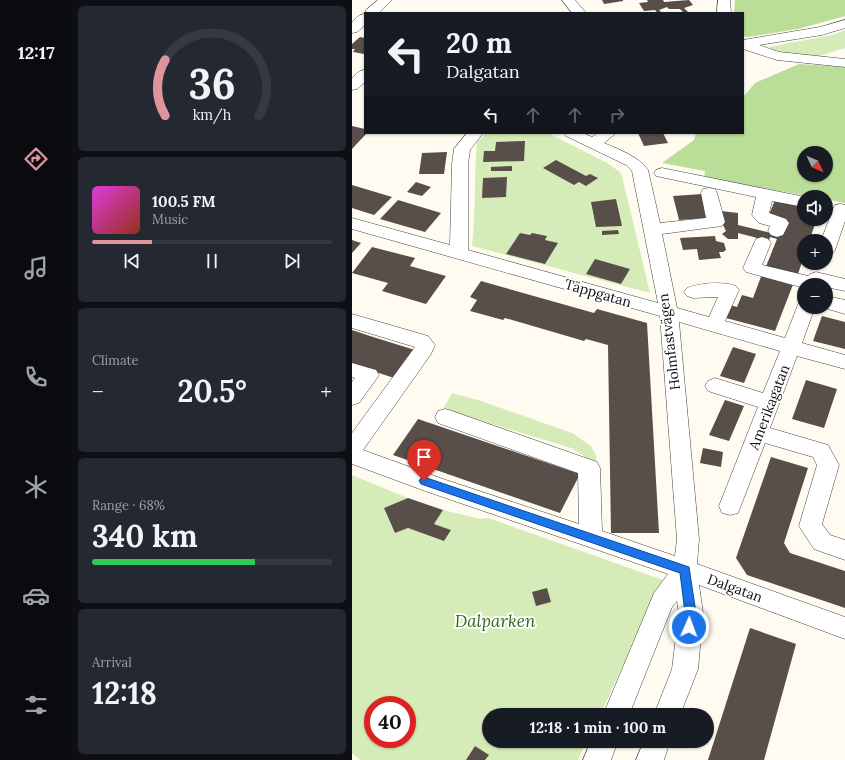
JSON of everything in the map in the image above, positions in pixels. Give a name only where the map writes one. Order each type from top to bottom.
[{"type":"street","points":[[372,12],[386,0]]},
{"type":"street","points":[[568,0],[578,12]]},
{"type":"street","points":[[724,0],[724,12]]},
{"type":"street","points":[[352,29],[364,19]]},
{"type":"street","points":[[744,45],[822,31],[845,24]]},
{"type":"street","points":[[744,45],[777,56],[845,62]]},
{"type":"street","points":[[352,68],[364,72]]},
{"type":"street","points":[[352,86],[364,73]]},
{"type":"street","points":[[459,254],[460,164],[462,149],[474,134]]},
{"type":"street","name":"Holmfastvägen","points":[[573,134],[632,162],[640,170],[669,313],[688,538],[685,570],[691,613],[685,669],[670,708]]},
{"type":"street","points":[[593,144],[607,134]]},
{"type":"street","points":[[662,173],[797,201]]},
{"type":"street","points":[[654,233],[716,222],[709,193]]},
{"type":"street","points":[[766,194],[760,214],[765,219],[780,223],[777,231]]},
{"type":"street","points":[[830,234],[837,208]]},
{"type":"street","name":"Täppgatan","points":[[352,223],[845,362]]},
{"type":"street","points":[[654,233],[717,233]]},
{"type":"street","points":[[762,243],[752,268],[816,277],[845,285]]},
{"type":"street","points":[[693,292],[730,290],[714,326]]},
{"type":"street","points":[[833,304],[845,307]]},
{"type":"street","name":"Amerikagatan","points":[[730,506],[803,314]]},
{"type":"street","points":[[352,321],[421,341],[425,345],[424,349],[352,449]]},
{"type":"street","points":[[352,370],[369,375],[352,397]]},
{"type":"street","points":[[714,386],[770,403]]},
{"type":"street","points":[[445,417],[589,468],[591,538]]},
{"type":"street","points":[[758,433],[820,451],[828,465],[810,526],[822,542],[845,550]]},
{"type":"street","name":"Dalgatan","points":[[352,455],[436,486],[685,570],[845,628]]},
{"type":"street","points":[[619,708],[664,601],[685,570]]},
{"type":"street","points":[[597,760],[602,748]]},
{"type":"street","points":[[650,760],[654,748]]},
{"type":"green space","points":[[735,0],[845,0],[845,16],[798,29],[748,37],[744,36],[744,12],[734,12]]},
{"type":"green space","points":[[845,30],[845,48],[813,58],[784,54],[768,47],[832,35]]},
{"type":"green space","points":[[799,64],[845,67],[845,203],[833,200],[833,190],[797,190],[797,194],[704,178],[705,171],[662,163],[694,140],[696,134],[744,134],[744,96],[755,83]]},
{"type":"green space","points":[[486,134],[550,134],[607,163],[620,172],[650,293],[472,246],[477,141]]},
{"type":"green space","points":[[452,393],[481,401],[572,433],[591,446],[596,455],[597,469],[584,456],[571,448],[443,409]]},
{"type":"green space","name":"Dalparken","points":[[352,475],[408,498],[384,508],[395,533],[408,528],[444,541],[451,530],[434,524],[443,510],[480,519],[488,518],[663,580],[603,708],[482,708],[482,748],[584,748],[578,760],[360,760],[352,753]]},
{"type":"building","points":[[602,0],[623,0],[623,1],[604,4]]},
{"type":"building","points":[[647,0],[663,0],[664,2],[689,0],[693,5],[684,8],[688,12],[683,12],[680,9],[669,9],[667,7],[659,10],[661,12],[657,12],[655,10],[644,11],[639,3],[648,2]]},
{"type":"building","points":[[360,37],[364,38],[364,54],[353,52],[355,49],[352,49],[352,44]]},
{"type":"building","points":[[352,126],[364,129],[364,134],[366,134],[352,149]]},
{"type":"building","points":[[638,134],[664,134],[668,143],[644,146]]},
{"type":"building","points":[[525,141],[524,161],[483,162],[484,151],[495,151],[496,142]]},
{"type":"building","points":[[447,152],[444,174],[419,174],[422,153]]},
{"type":"building","points":[[556,160],[586,176],[590,174],[598,178],[586,186],[579,182],[574,185],[543,168]]},
{"type":"building","points":[[512,166],[512,171],[491,171],[491,167]]},
{"type":"building","points":[[507,177],[506,197],[482,198],[483,178]]},
{"type":"building","points":[[416,182],[431,187],[422,196],[407,192]]},
{"type":"building","points":[[352,185],[392,197],[374,215],[352,208]]},
{"type":"building","points":[[702,194],[709,218],[679,220],[673,196]]},
{"type":"building","points":[[616,199],[622,226],[596,227],[591,202]]},
{"type":"building","points":[[398,200],[441,213],[425,232],[380,219]]},
{"type":"building","points":[[775,200],[797,205],[797,226],[814,226],[812,234],[797,234],[797,270],[799,270],[797,277],[765,269],[777,239],[770,237],[769,241],[738,233],[738,239],[728,239],[722,234],[726,231],[722,223],[721,211],[738,213],[738,225],[779,235],[768,217]]},
{"type":"building","points":[[618,230],[619,234],[602,235],[602,231]]},
{"type":"building","points":[[520,233],[530,235],[532,233],[547,236],[545,240],[558,243],[545,264],[506,254]]},
{"type":"building","points":[[715,236],[716,241],[724,243],[726,250],[719,252],[721,258],[699,260],[697,249],[683,250],[680,238]]},
{"type":"building","points":[[352,240],[361,243],[352,253]]},
{"type":"building","points":[[372,247],[415,258],[410,266],[446,276],[426,304],[382,291],[388,283],[352,273]]},
{"type":"building","points":[[595,259],[630,269],[621,284],[586,274]]},
{"type":"building","points":[[762,274],[794,282],[775,331],[722,317],[727,304],[737,307],[742,295],[753,298]]},
{"type":"building","points":[[481,281],[594,313],[597,309],[647,323],[659,533],[611,533],[608,345],[586,339],[584,341],[505,318],[503,320],[470,311],[477,300],[470,297]]},
{"type":"building","points":[[822,316],[845,322],[845,349],[813,341]]},
{"type":"building","points":[[352,330],[418,351],[397,379],[352,364]]},
{"type":"building","points":[[733,347],[756,354],[744,383],[720,376]]},
{"type":"building","points":[[806,380],[837,389],[824,428],[792,419]]},
{"type":"building","points":[[725,400],[744,406],[729,441],[709,435]]},
{"type":"building","points":[[418,419],[580,474],[560,513],[393,455]]},
{"type":"building","points":[[703,448],[723,452],[721,467],[700,463]]},
{"type":"building","points":[[771,457],[808,468],[784,543],[790,553],[845,571],[845,608],[747,575],[736,558]]},
{"type":"building","points":[[408,498],[443,510],[434,524],[451,530],[444,541],[408,528],[395,533],[384,508]]},
{"type":"building","points":[[547,588],[551,602],[536,606],[532,592]]},
{"type":"building","points":[[750,628],[796,644],[764,760],[708,760],[712,748],[714,748],[714,741]]},
{"type":"building","points":[[475,746],[489,755],[485,760],[466,760]]},
{"type":"route","points":[[424,481],[685,570],[691,613],[689,627]]}]
